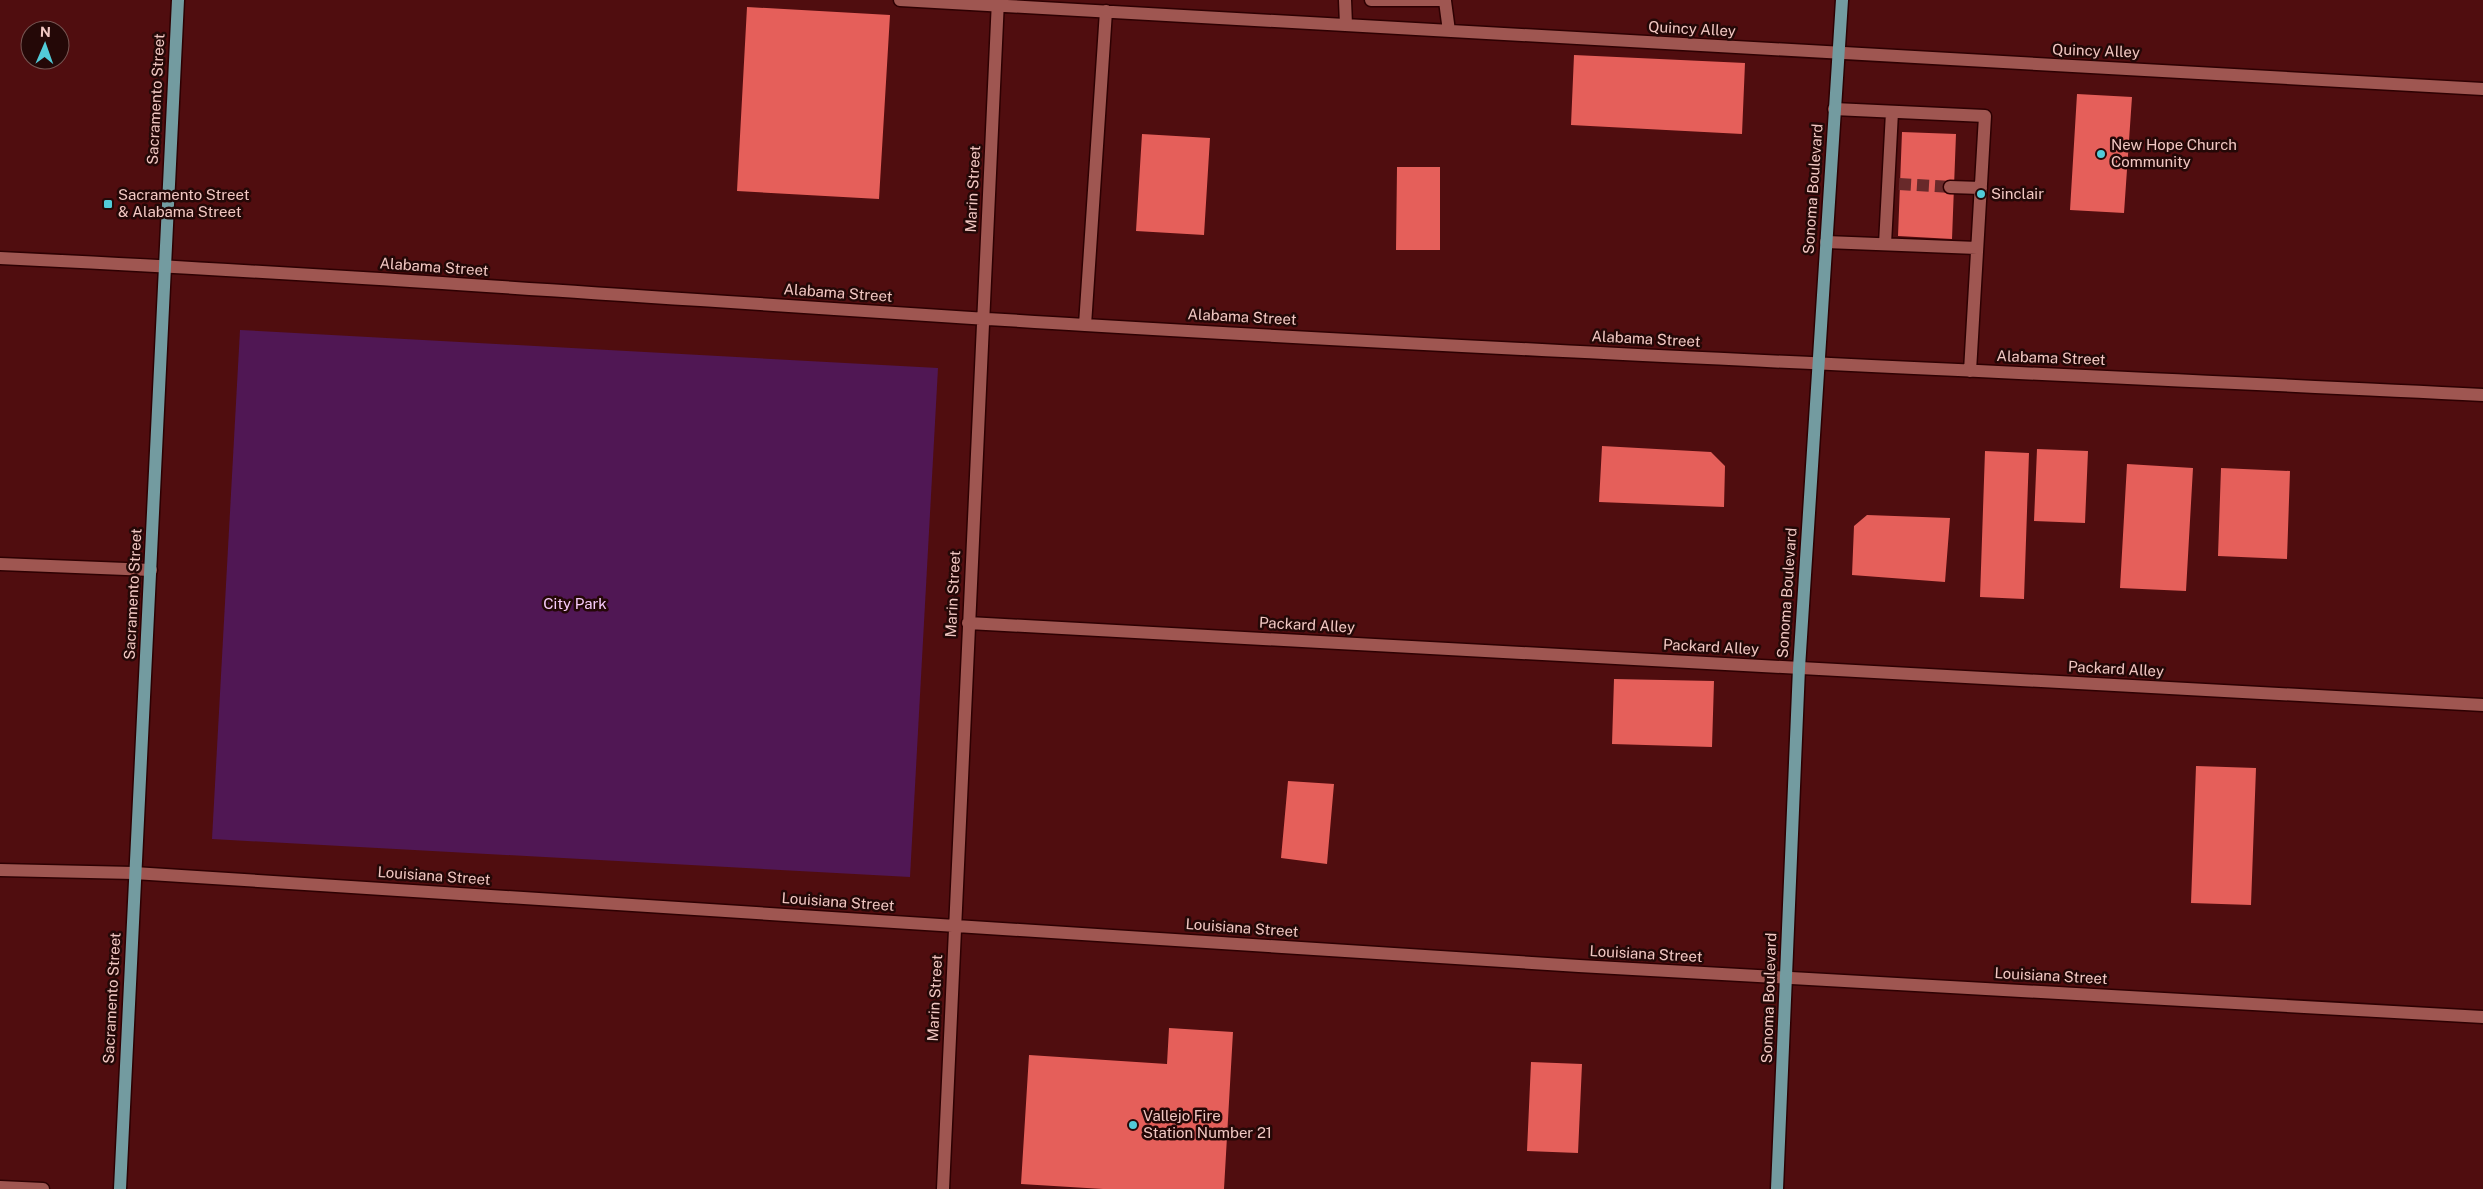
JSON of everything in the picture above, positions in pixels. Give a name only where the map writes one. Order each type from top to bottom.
[{"type":"main road","name":"Sacramento Street","points":[[120,1189],[178,0]]},
{"type":"main road","name":"Sonoma Boulevard","points":[[1777,1189],[1799,668],[1842,0]]},
{"type":"street","name":"Quincy Alley","points":[[900,0],[998,2],[1106,11],[1838,54],[2073,67],[2158,69],[2483,89]]},
{"type":"street","points":[[1345,0],[1346,25]]},
{"type":"street","points":[[1371,0],[1445,1],[1449,31]]},
{"type":"street","name":"Marin Street","points":[[943,1189],[998,2]]},
{"type":"street","points":[[1085,325],[1106,11]]},
{"type":"street","points":[[1834,109],[1985,116],[1970,371]]},
{"type":"street","points":[[1886,244],[1894,184],[1892,112]]},
{"type":"street","points":[[1950,187],[1981,188]]},
{"type":"street","points":[[1826,242],[1977,248]]},
{"type":"street","name":"Alabama Street","points":[[0,258],[166,266],[1085,325],[1818,364],[2483,395]]},
{"type":"street","points":[[0,564],[151,570]]},
{"type":"street","name":"Packard Alley","points":[[968,623],[2483,705]]},
{"type":"street","name":"Louisiana Street","points":[[0,870],[134,873],[1786,978],[2483,1017]]},
{"type":"street","points":[[0,1187],[43,1189]]},
{"type":"green space","name":"City Park","points":[[240,330],[938,368],[910,877],[212,839]]},
{"type":"building","points":[[747,7],[890,15],[879,199],[737,191]]},
{"type":"building","points":[[1574,55],[1745,63],[1742,134],[1571,125]]},
{"type":"building","name":"New Hope Church Community","points":[[2077,94],[2132,97],[2124,213],[2070,210]]},
{"type":"building","points":[[1902,132],[1956,134],[1952,239],[1898,236]]},
{"type":"building","points":[[1142,134],[1210,138],[1204,235],[1136,231]]},
{"type":"building","points":[[1397,167],[1440,167],[1440,250],[1396,250]]},
{"type":"building","points":[[1602,446],[1711,452],[1725,466],[1724,507],[1599,502]]},
{"type":"building","points":[[2037,449],[2088,451],[2085,523],[2034,521]]},
{"type":"building","points":[[1985,451],[2029,453],[2024,599],[1980,597]]},
{"type":"building","points":[[2127,464],[2193,468],[2186,591],[2120,588]]},
{"type":"building","points":[[2221,468],[2290,471],[2287,559],[2218,556]]},
{"type":"building","points":[[1867,515],[1950,518],[1945,582],[1852,575],[1854,526]]},
{"type":"building","points":[[1614,679],[1714,681],[1712,747],[1612,744]]},
{"type":"building","points":[[2196,766],[2256,768],[2251,905],[2191,903]]},
{"type":"building","points":[[1288,781],[1334,784],[1327,864],[1281,858]]},
{"type":"building","points":[[1169,1028],[1233,1032],[1224,1189],[1103,1189],[1021,1184],[1029,1055],[1167,1064]]},
{"type":"building","points":[[1531,1062],[1582,1064],[1578,1153],[1527,1151]]},
{"type":"tunnel","points":[[1899,184],[1950,187]]},
{"type":"place","name":"New Hope Church Community","points":[[2101,154]]},
{"type":"place","name":"Sinclair","points":[[1981,194]]},
{"type":"place","name":"Sacramento Street & Alabama Street","points":[[108,204]]},
{"type":"place","name":"Vallejo Fire Station Number 21","points":[[1133,1125]]}]
